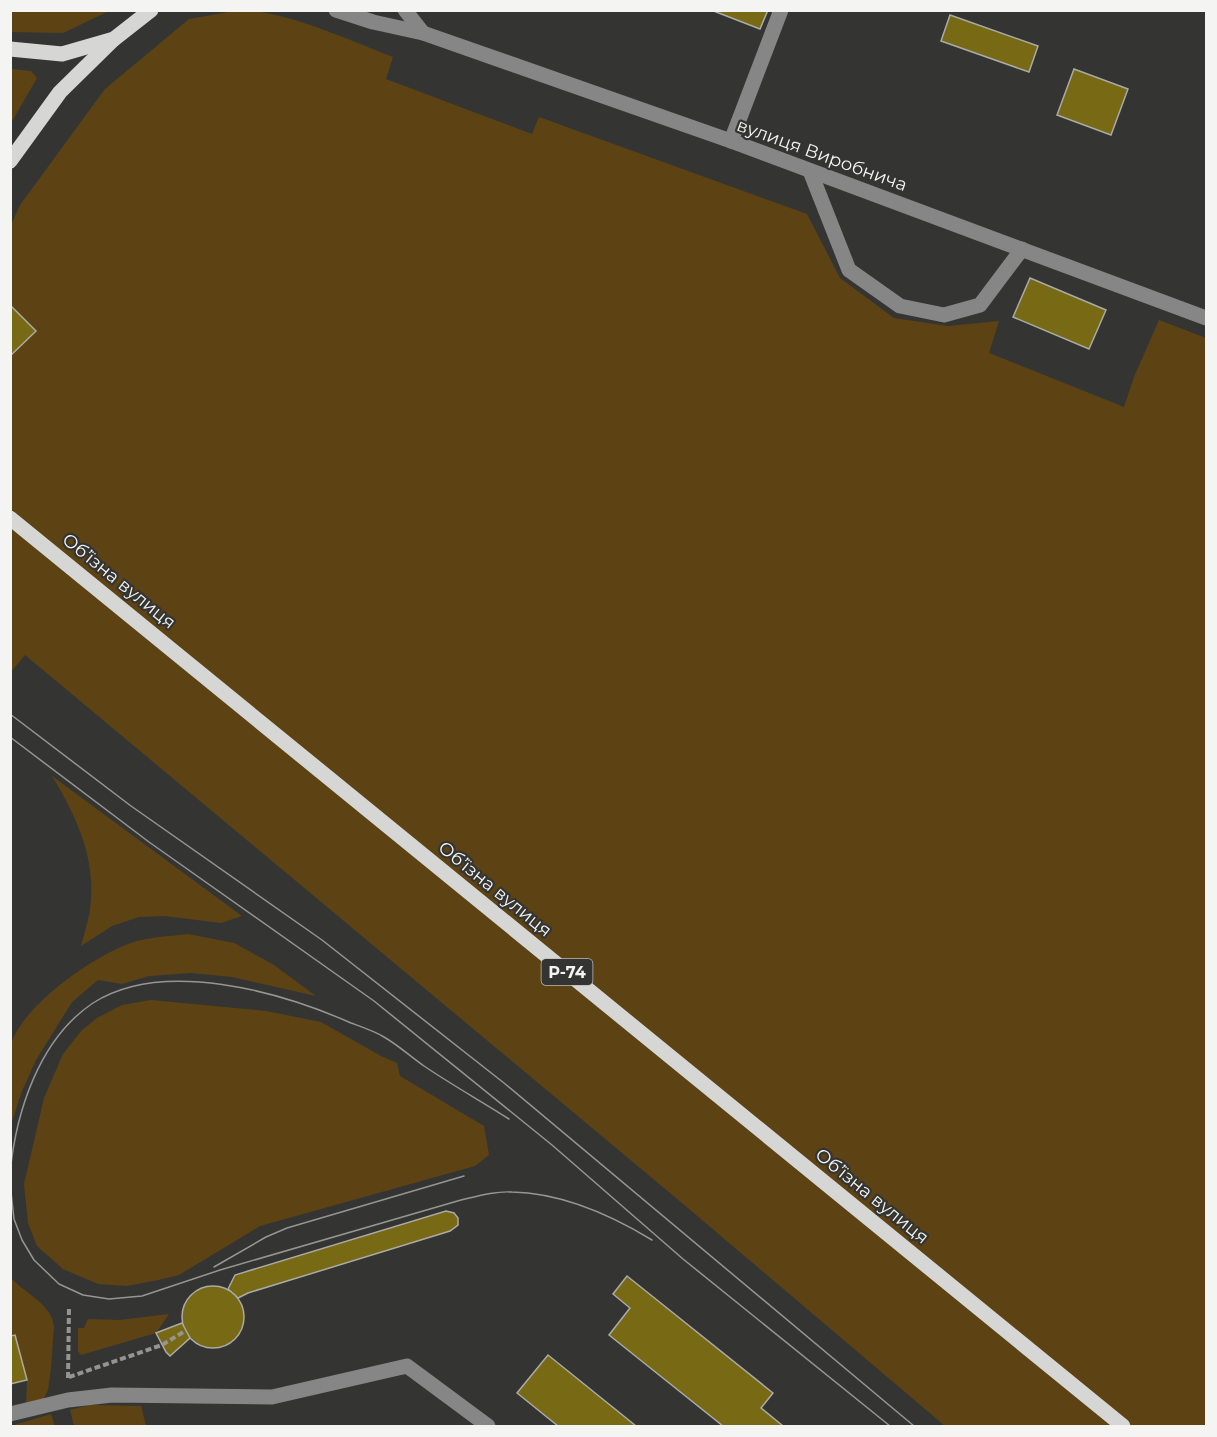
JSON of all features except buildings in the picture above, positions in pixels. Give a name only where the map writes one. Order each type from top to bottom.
[{"type":"main road","points":[[10,161],[60,92],[114,39],[151,10]]},
{"type":"main road","points":[[10,49],[62,54],[114,39]]},
{"type":"main road","name":"Обʼїзна вулиця","points":[[10,518],[1123,1426]]},
{"type":"street","name":"вулиця Виробнича","points":[[336,10],[423,33],[731,141],[1206,318]]},
{"type":"street","points":[[405,10],[423,33]]},
{"type":"street","points":[[731,141],[782,10]]},
{"type":"street","points":[[810,171],[849,270],[900,306],[944,315],[980,305],[1022,249]]},
{"type":"street","points":[[10,1414],[68,1400],[112,1395],[272,1396],[406,1366],[488,1426]]},
{"type":"path","points":[[69,1307],[68,1378],[162,1346],[185,1331]]},
{"type":"shaded area","points":[[240,10],[277,15],[297,21],[393,57],[386,79],[532,134],[539,117],[807,214],[840,278],[894,318],[948,326],[999,321],[989,353],[1124,407],[1134,377],[1159,320],[1206,338],[1206,1426],[945,1426],[682,1203],[25,655],[11,672],[11,225],[20,205],[105,89],[189,19]]},
{"type":"shaded area","points":[[10,11],[109,11],[63,33],[11,32]]},
{"type":"shaded area","points":[[11,69],[31,71],[37,78],[11,123]]},
{"type":"shaded area","points":[[52,776],[242,916],[221,923],[165,916],[139,917],[112,926],[81,946],[89,914],[91,892],[88,856],[77,823]]},
{"type":"shaded area","points":[[188,934],[234,943],[274,965],[316,996],[232,977],[191,973],[149,976],[122,984],[98,980],[72,1002],[36,1060],[22,1091],[11,1125],[11,1045],[29,1014],[63,982],[102,956],[137,941]]},
{"type":"shaded area","points":[[151,1000],[266,1011],[321,1022],[397,1063],[400,1076],[484,1126],[489,1155],[475,1166],[260,1226],[179,1275],[127,1286],[98,1284],[63,1269],[37,1246],[28,1223],[24,1184],[44,1098],[63,1054],[82,1030],[97,1018],[122,1005]]},
{"type":"shaded area","points":[[10,1277],[48,1311],[54,1326],[48,1390],[43,1400],[26,1408],[27,1380],[15,1335],[11,1336]]},
{"type":"shaded area","points":[[169,1314],[156,1333],[81,1355],[78,1351],[78,1328],[84,1328],[88,1319],[119,1320]]},
{"type":"shaded area","points":[[89,1405],[141,1406],[146,1426],[74,1426],[70,1410]]},
{"type":"shaded area","points":[[51,1414],[55,1426],[11,1426]]},
{"type":"tram line","points":[[10,714],[131,806],[322,940],[504,1083],[914,1426]]},
{"type":"tram line","points":[[10,737],[149,842],[374,1001],[552,1145],[683,1259],[890,1426]]},
{"type":"tram line","points":[[10,1173],[18,1126],[25,1102],[34,1079],[58,1036],[74,1018],[93,1003],[121,990],[153,983],[187,981],[222,984],[291,1000],[323,1011],[384,1037],[435,1073],[509,1119]]},
{"type":"tram line","points":[[214,1267],[266,1237],[287,1228],[464,1176]]},
{"type":"tram line","points":[[10,1183],[14,1219],[22,1240],[34,1260],[59,1284],[83,1295],[109,1299],[142,1296],[220,1270],[461,1200],[499,1192],[530,1193],[567,1201],[603,1214],[652,1240]]}]
